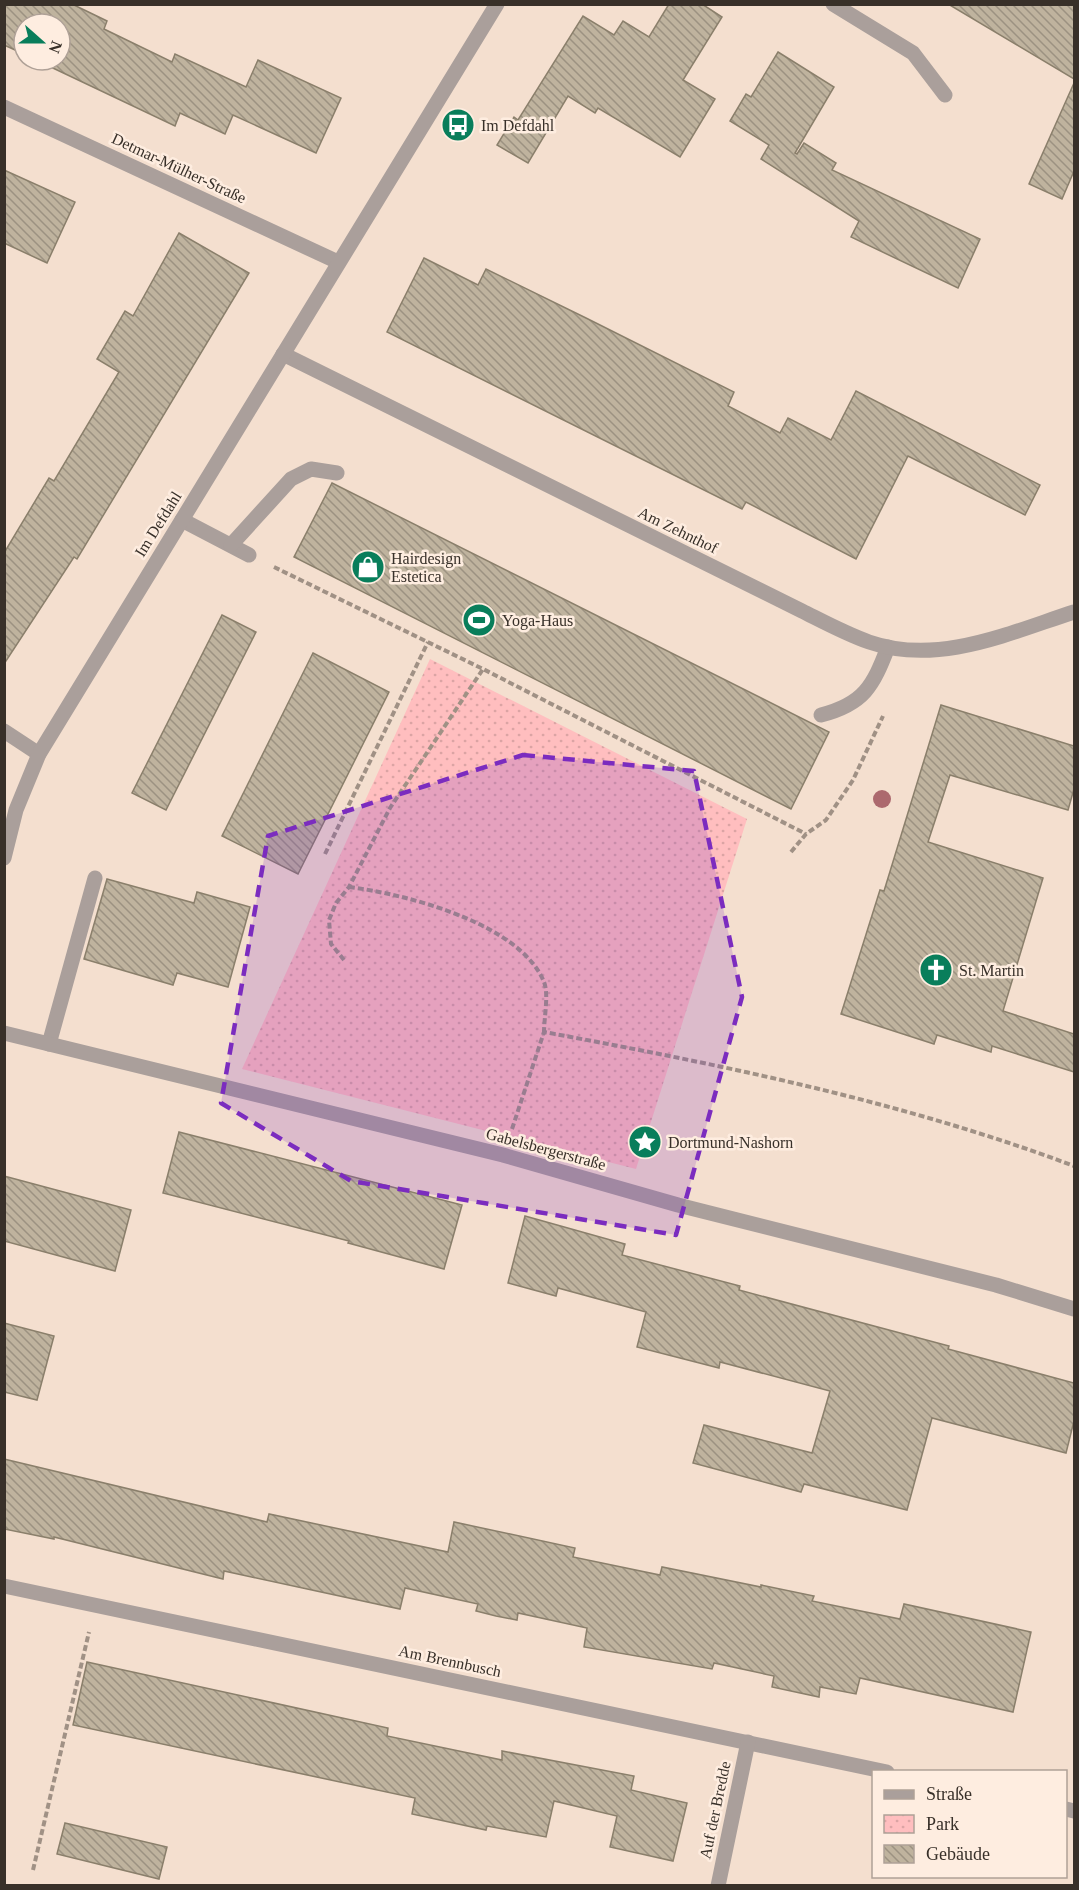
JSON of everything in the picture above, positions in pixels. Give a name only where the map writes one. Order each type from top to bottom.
[{"type":"street","name":"Im Defdahl","points":[[4,858],[16,810],[39,754],[496,4]]},
{"type":"street","points":[[832,4],[913,53],[945,95]]},
{"type":"street","name":"Detmar-Mülher-Straße","points":[[4,107],[338,262]]},
{"type":"street","name":"Am Zehnthof","points":[[283,354],[802,611],[852,635],[888,647],[911,651],[951,649],[1074,612]]},
{"type":"street","points":[[231,545],[291,479],[311,469],[337,473]]},
{"type":"street","points":[[182,520],[249,555]]},
{"type":"street","points":[[821,715],[839,711],[858,700],[870,688],[888,647]]},
{"type":"street","points":[[4,731],[39,754]]},
{"type":"street","points":[[49,1044],[95,878]]},
{"type":"street","name":"Gabelsbergerstraße","points":[[4,1033],[503,1155],[678,1205],[996,1285],[1074,1309]]},
{"type":"street","name":"Am Brennbusch","points":[[4,1586],[878,1770]]},
{"type":"street","name":"Auf der Bredde","points":[[718,1886],[748,1742]]},
{"type":"path","points":[[249,555],[483,669],[806,834]]},
{"type":"path","points":[[325,854],[428,642]]},
{"type":"path","points":[[344,960],[331,944],[328,920],[336,903],[349,887],[390,808],[483,669]]},
{"type":"path","points":[[791,852],[806,834],[826,820],[854,780],[885,712]]},
{"type":"path","points":[[349,887],[430,903],[476,923],[513,944],[531,961],[545,983],[544,1032],[503,1155]]},
{"type":"path","points":[[544,1032],[721,1065],[1036,1151],[1074,1166]]},
{"type":"path","points":[[33,1870],[95,1605]]},
{"type":"highlighted area","points":[[523,755],[694,771],[742,997],[676,1235],[351,1181],[221,1103],[268,836]]},
{"type":"green space","points":[[430,659],[747,819],[636,1169],[242,1069]]},
{"type":"building","points":[[4,4],[72,4],[107,21],[104,29],[172,62],[175,54],[246,87],[258,60],[341,98],[316,153],[233,115],[225,134],[180,113],[175,126],[61,72],[72,72],[72,12],[12,12],[12,49],[4,45]]},
{"type":"building","points":[[669,4],[702,4],[722,17],[683,80],[715,99],[680,157],[598,108],[595,113],[568,96],[528,163],[497,145],[514,117],[518,120],[583,16],[614,35],[623,21],[649,37]]},
{"type":"building","points":[[948,4],[1074,4],[1074,79]]},
{"type":"building","points":[[778,52],[834,87],[795,153],[797,154],[804,143],[836,163],[832,170],[980,239],[958,288],[851,237],[859,221],[761,159],[769,145],[730,121],[746,94],[751,97]]},
{"type":"building","points":[[1074,83],[1074,171],[1062,199],[1029,184]]},
{"type":"building","points":[[4,170],[75,202],[47,263],[4,243]]},
{"type":"building","points":[[179,233],[249,273],[77,559],[74,557],[4,664],[4,553],[49,478],[54,481],[119,372],[97,359],[125,311],[133,316]]},
{"type":"building","points":[[424,258],[478,285],[486,269],[586,318],[734,392],[728,406],[780,433],[788,418],[831,440],[856,391],[1040,485],[1025,515],[908,456],[856,559],[746,502],[742,509],[387,332]]},
{"type":"building","points":[[332,483],[829,732],[791,809],[294,557]]},
{"type":"building","points":[[222,615],[256,632],[166,810],[132,793]]},
{"type":"building","points":[[313,653],[389,692],[298,874],[222,836]]},
{"type":"building","name":"St. Martin","points":[[941,705],[1074,746],[1074,789],[1068,810],[950,775],[928,842],[1043,878],[1003,1011],[1074,1034],[1074,1072],[992,1046],[991,1052],[937,1035],[934,1044],[841,1014],[880,890],[884,891]]},
{"type":"building","points":[[107,879],[194,903],[197,892],[250,907],[228,987],[177,973],[173,985],[84,959]]},
{"type":"building","points":[[179,1132],[462,1205],[444,1269],[348,1243],[349,1241],[163,1193]]},
{"type":"building","points":[[4,1176],[131,1210],[115,1271],[4,1241]]},
{"type":"building","points":[[525,1216],[625,1244],[622,1255],[740,1286],[739,1290],[949,1346],[948,1349],[1074,1383],[1074,1421],[1066,1453],[932,1418],[907,1510],[804,1484],[801,1492],[693,1463],[704,1425],[812,1453],[830,1391],[720,1362],[719,1368],[637,1347],[646,1312],[558,1288],[556,1296],[508,1283]]},
{"type":"building","points":[[4,1323],[54,1336],[37,1400],[4,1392]]},
{"type":"building","points":[[4,1459],[267,1522],[269,1514],[448,1552],[454,1522],[575,1548],[573,1557],[660,1575],[662,1567],[761,1587],[761,1585],[814,1596],[812,1601],[900,1619],[904,1604],[1031,1632],[1013,1712],[860,1678],[856,1694],[820,1687],[819,1697],[772,1687],[774,1676],[714,1663],[712,1669],[584,1647],[587,1628],[518,1613],[517,1620],[496,1616],[476,1611],[478,1604],[405,1588],[400,1609],[224,1571],[223,1579],[54,1537],[54,1539],[4,1529]]},
{"type":"building","points":[[87,1662],[388,1728],[387,1736],[502,1760],[502,1751],[634,1776],[631,1790],[687,1803],[673,1861],[610,1847],[617,1816],[554,1801],[546,1837],[487,1826],[486,1830],[412,1814],[415,1798],[73,1725]]},
{"type":"building","points":[[65,1823],[167,1847],[159,1879],[57,1854]]},
{"type":"place","name":"Im Defdahl","points":[[458,125]]},
{"type":"place","name":"Hairdesign Estetica","points":[[368,567]]},
{"type":"place","name":"Yoga-Haus","points":[[479,620]]},
{"type":"place","name":"St. Martin","points":[[936,970]]},
{"type":"place","name":"Dortmund-Nashorn","points":[[645,1142]]}]
